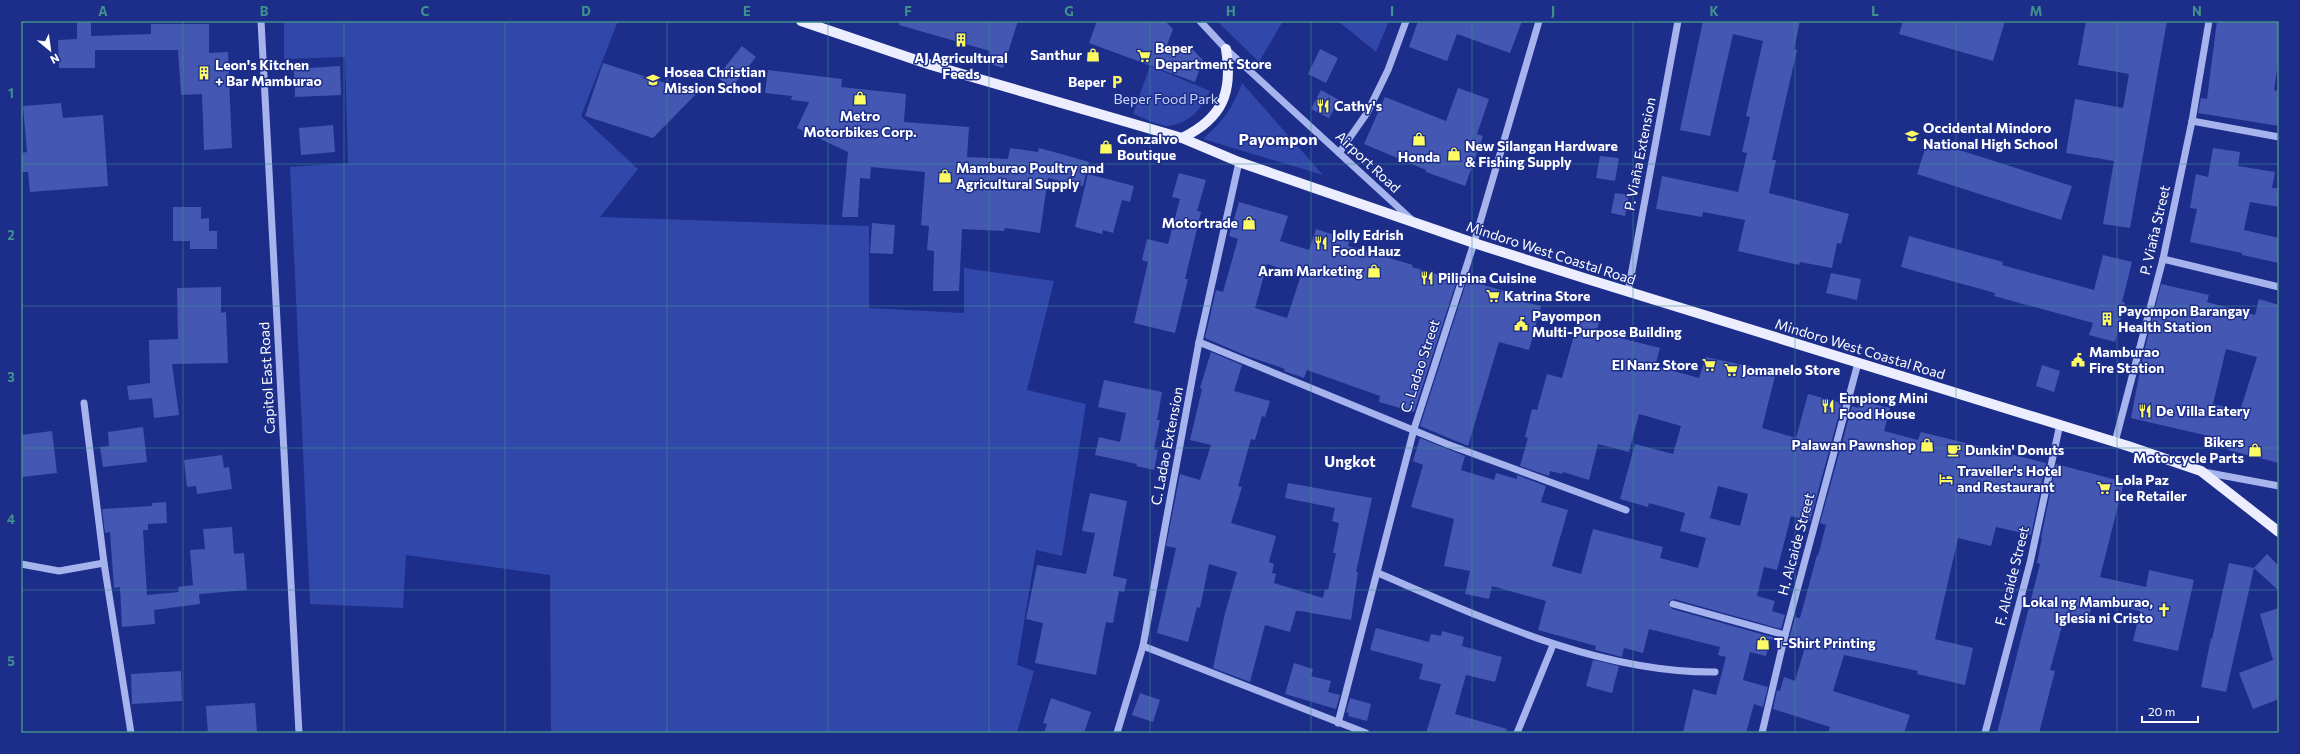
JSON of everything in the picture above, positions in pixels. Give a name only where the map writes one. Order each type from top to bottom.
[{"type":"main road","name":"Mindoro West Coastal Road","points":[[801,21],[932,65],[1182,138],[1239,162],[1474,243],[1628,292],[2060,424],[2201,471],[2279,532]]},
{"type":"main road","points":[[1182,138],[1208,122],[1220,107],[1226,94],[1230,71],[1226,48]]},
{"type":"street","name":"Capitol East Road","points":[[260,21],[299,733]]},
{"type":"street","name":"Airport Road","points":[[1200,21],[1226,48],[1415,223]]},
{"type":"street","points":[[1339,153],[1367,112],[1388,70],[1406,21]]},
{"type":"street","name":"C. Ladao Street","points":[[1338,723],[1414,430],[1474,243],[1539,21]]},
{"type":"street","name":"P. Viaña Extension","points":[[1628,292],[1678,21]]},
{"type":"street","name":"P. Viaña Street","points":[[2115,442],[2164,259],[2192,121],[2209,21]]},
{"type":"street","points":[[2192,121],[2279,137]]},
{"type":"street","name":"C. Ladao Extension","points":[[1117,733],[1143,646],[1199,342],[1239,162]]},
{"type":"street","points":[[2164,259],[2279,287]]},
{"type":"street","points":[[1199,342],[1447,444],[1626,510]]},
{"type":"street","name":"H. Alcaide Street","points":[[1762,733],[1785,635],[1858,363]]},
{"type":"street","points":[[84,403],[104,564],[131,733]]},
{"type":"street","name":"F. Alcaide Street","points":[[1985,733],[2030,563],[2060,424]]},
{"type":"street","points":[[2201,471],[2279,486]]},
{"type":"street","points":[[21,564],[59,571],[104,564]]},
{"type":"street","points":[[1378,573],[1553,645],[1644,666],[1715,672]]},
{"type":"street","points":[[1673,604],[1785,635]]},
{"type":"street","points":[[1517,733],[1553,645]]},
{"type":"street","points":[[1143,646],[1366,733]]},
{"type":"green space","points":[[284,21],[618,21],[581,116],[638,169],[600,217],[869,226],[869,308],[964,313],[964,268],[1054,281],[1027,390],[1086,404],[1062,556],[1036,550],[1017,665],[1034,671],[1017,733],[551,733],[550,575],[406,555],[403,608],[310,604],[290,167],[348,163],[345,57],[284,59]]},
{"type":"green space","points":[[1217,21],[1283,21],[1259,62]]},
{"type":"green space","points":[[1338,21],[1389,21],[1376,52]]},
{"type":"green space","name":"Beper Food Park","points":[[1150,66],[1210,91],[1199,109],[1183,122],[1169,126],[1133,114]]},
{"type":"green space","points":[[1242,83],[1323,175],[1203,139],[1227,114]]},
{"type":"building","points":[[77,21],[91,21],[91,36],[151,34],[151,24],[209,24],[209,53],[228,52],[232,148],[204,150],[202,94],[181,95],[178,50],[95,50],[95,68],[59,68],[58,40],[77,39]]},
{"type":"building","points":[[900,21],[1018,21],[1003,68],[987,63],[990,51],[899,25]]},
{"type":"building","name":"Beper Department Store","points":[[1097,21],[1165,21],[1173,29],[1167,45],[1189,46],[1203,60],[1195,82],[1089,43]]},
{"type":"building","points":[[1418,21],[1522,21],[1510,53],[1457,34],[1447,61],[1409,47]]},
{"type":"building","points":[[1703,21],[1800,21],[1794,49],[1797,50],[1772,160],[1776,160],[1769,193],[1849,214],[1841,244],[1837,243],[1832,268],[1800,262],[1799,265],[1738,251],[1745,220],[1703,212],[1702,217],[1656,209],[1662,176],[1738,192],[1747,153],[1742,152],[1750,117],[1746,116],[1763,41],[1733,34],[1710,136],[1680,130]]},
{"type":"building","points":[[1903,21],[2005,21],[1993,61],[1899,34]]},
{"type":"building","points":[[2086,21],[2167,21],[2130,228],[2103,224],[2114,161],[2066,153],[2075,99],[2123,108],[2129,74],[2078,65]]},
{"type":"building","points":[[2217,21],[2279,21],[2279,58],[2274,90],[2279,91],[2279,126],[2198,113],[2201,98],[2207,99]]},
{"type":"building","points":[[742,46],[756,57],[731,88],[717,77]]},
{"type":"building","points":[[1320,49],[1338,58],[1326,83],[1308,74]]},
{"type":"building","points":[[603,63],[697,93],[653,138],[585,116]]},
{"type":"building","points":[[340,66],[341,95],[295,97],[294,69]]},
{"type":"building","points":[[768,70],[842,79],[841,87],[906,94],[904,122],[969,127],[967,157],[1008,159],[1010,148],[1038,152],[1039,148],[1089,162],[1083,186],[1048,178],[1040,233],[1005,228],[1004,231],[962,229],[959,291],[933,291],[934,251],[927,250],[929,226],[921,225],[925,172],[871,167],[870,179],[860,178],[858,217],[842,217],[848,152],[797,128],[809,102],[791,100],[792,96],[765,93]]},
{"type":"building","points":[[1458,88],[1489,99],[1477,134],[1483,136],[1465,186],[1426,172],[1426,170],[1364,144],[1385,97],[1446,121]]},
{"type":"building","points":[[1321,90],[1339,100],[1329,118],[1311,109]]},
{"type":"building","points":[[61,103],[63,118],[103,115],[108,186],[30,192],[28,172],[21,172],[21,153],[27,152],[23,106]]},
{"type":"building","points":[[333,125],[335,152],[301,155],[299,128]]},
{"type":"building","points":[[1928,140],[2072,186],[2061,220],[1917,174]]},
{"type":"building","points":[[2213,148],[2240,152],[2238,166],[2275,172],[2272,188],[2279,188],[2279,207],[2250,202],[2244,230],[2279,238],[2279,263],[2242,255],[2242,253],[2190,242],[2197,209],[2190,208],[2196,174],[2208,177]]},
{"type":"building","points":[[1600,156],[1619,158],[1615,181],[1596,178]]},
{"type":"building","points":[[1179,173],[1206,180],[1197,211],[1201,212],[1185,279],[1188,279],[1175,333],[1134,323],[1148,262],[1142,260],[1147,239],[1168,244],[1180,199],[1172,197]]},
{"type":"building","points":[[1088,174],[1134,186],[1130,202],[1122,200],[1113,233],[1103,230],[1102,234],[1075,227]]},
{"type":"building","points":[[1615,193],[1629,195],[1625,216],[1611,213]]},
{"type":"building","points":[[1239,202],[1288,216],[1280,241],[1309,250],[1316,229],[1350,240],[1348,246],[1413,265],[1412,267],[1457,280],[1414,412],[1379,402],[1380,396],[1307,370],[1304,378],[1284,371],[1285,369],[1247,356],[1205,338],[1216,290],[1223,292],[1238,239],[1229,236]],"holes":[[[1267,264],[1301,275],[1287,318],[1255,308]]]},
{"type":"building","points":[[173,207],[201,207],[201,219],[209,218],[209,231],[217,231],[217,249],[190,249],[190,241],[173,241]]},
{"type":"building","points":[[872,223],[895,225],[893,254],[870,253]]},
{"type":"building","points":[[1909,236],[2003,262],[2002,265],[2094,290],[2103,255],[2132,262],[2122,302],[2125,302],[2115,342],[2089,335],[2093,323],[1994,296],[1995,293],[1901,267]]},
{"type":"building","points":[[1831,273],[1861,279],[1857,300],[1826,293]]},
{"type":"building","points":[[1467,280],[1514,294],[1512,299],[1541,306],[1529,350],[1499,342],[1468,446],[1420,426]]},
{"type":"building","points":[[2161,284],[2209,295],[2207,302],[2255,315],[2259,299],[2279,305],[2279,463],[2228,450],[2230,441],[2131,418],[2142,360]],"holes":[[[2226,349],[2257,357],[2240,411],[2213,404]]]},
{"type":"building","points":[[221,287],[221,313],[226,312],[228,363],[172,364],[179,415],[154,418],[152,398],[129,400],[127,386],[150,383],[149,340],[178,339],[177,288]]},
{"type":"building","points":[[1580,314],[1600,320],[1596,332],[1660,348],[1655,366],[1699,378],[1706,357],[1776,372],[1762,428],[1796,438],[1808,394],[1842,403],[1810,521],[1791,516],[1777,570],[1764,567],[1757,596],[1775,601],[1772,611],[1785,615],[1781,629],[1674,599],[1668,602],[1672,609],[1779,639],[1778,641],[1770,639],[1766,656],[1750,652],[1743,680],[1768,687],[1763,707],[1754,704],[1746,733],[1683,733],[1693,689],[1716,695],[1726,657],[1718,655],[1720,647],[1649,629],[1643,653],[1624,648],[1622,657],[1595,650],[1596,646],[1538,630],[1546,601],[1492,586],[1489,599],[1465,594],[1470,571],[1444,566],[1454,519],[1411,507],[1423,465],[1413,461],[1420,438],[1465,456],[1461,470],[1494,480],[1496,473],[1517,479],[1517,475],[1546,486],[1541,502],[1568,510],[1552,566],[1581,574],[1593,529],[1663,547],[1660,558],[1698,568],[1706,538],[1680,531],[1685,513],[1649,503],[1648,507],[1620,499],[1635,444],[1673,454],[1681,426],[1639,414],[1629,452],[1598,444],[1589,480],[1563,472],[1562,474],[1550,471],[1549,476],[1520,466],[1528,438],[1525,437],[1532,409],[1537,410],[1547,374],[1562,378]],"holes":[[[1718,486],[1748,494],[1740,526],[1710,518]]]},
{"type":"building","points":[[1211,352],[1242,365],[1234,391],[1270,401],[1265,417],[1262,416],[1255,440],[1251,439],[1238,486],[1242,487],[1231,523],[1276,536],[1269,562],[1274,564],[1272,573],[1276,574],[1274,583],[1323,598],[1325,589],[1328,590],[1336,553],[1333,553],[1339,523],[1332,521],[1335,508],[1285,498],[1288,483],[1372,498],[1356,572],[1358,572],[1351,620],[1296,611],[1290,632],[1265,625],[1250,682],[1213,668],[1225,613],[1237,572],[1209,564],[1200,608],[1197,607],[1188,642],[1157,633],[1176,548],[1166,546],[1180,474],[1200,480],[1211,445],[1190,440],[1202,389],[1200,388]]},
{"type":"building","points":[[2042,365],[2060,371],[2054,392],[2036,386]]},
{"type":"building","points":[[1104,380],[1162,392],[1157,420],[1160,420],[1154,449],[1158,450],[1154,470],[1136,466],[1137,464],[1095,455],[1099,437],[1120,442],[1126,413],[1098,407]]},
{"type":"building","points":[[1860,401],[1890,408],[1884,431],[1918,440],[1921,432],[2046,463],[2031,535],[1996,527],[1991,546],[1958,538],[1935,639],[1973,648],[1965,685],[1917,674],[1918,671],[1844,655],[1833,691],[1910,715],[1904,733],[1828,733],[1830,727],[1773,709],[1777,690],[1780,691],[1784,677],[1795,681],[1805,647],[1788,643],[1795,617],[1800,618],[1817,555],[1818,556],[1826,525],[1820,523],[1852,406],[1858,408]]},
{"type":"building","points":[[143,427],[147,462],[103,467],[100,447],[109,446],[108,432]]},
{"type":"building","points":[[52,431],[57,473],[22,477],[21,435]]},
{"type":"building","points":[[222,455],[224,468],[229,467],[232,489],[197,494],[196,486],[187,487],[184,460]]},
{"type":"building","points":[[2056,464],[2124,482],[2100,577],[2146,587],[2149,570],[2194,580],[2178,651],[2133,641],[2140,611],[2093,601],[2088,620],[2065,615],[2050,670],[2055,671],[2039,733],[1997,733],[2040,564],[2037,563],[2041,538]]},
{"type":"building","points":[[1090,493],[1127,501],[1113,576],[1127,579],[1124,592],[1119,591],[1113,623],[1106,622],[1096,675],[1035,663],[1043,623],[1026,619],[1037,565],[1086,574],[1095,533],[1082,531]]},
{"type":"building","points":[[166,502],[167,523],[148,524],[148,530],[143,530],[147,595],[179,592],[178,587],[193,585],[190,550],[205,549],[203,529],[232,527],[234,554],[244,553],[247,590],[199,594],[200,604],[154,610],[155,624],[122,627],[120,587],[114,588],[110,532],[105,533],[102,509],[152,506],[152,503]]},
{"type":"building","points":[[2267,554],[2279,566],[2279,591],[2254,568]]},
{"type":"building","points":[[2229,563],[2254,568],[2226,692],[2201,687]]},
{"type":"building","points":[[2279,608],[2279,699],[2253,709],[2239,673],[2273,660],[2260,614]]},
{"type":"building","points":[[1376,628],[1429,642],[1431,634],[1441,636],[1442,631],[1464,637],[1462,646],[1502,657],[1495,682],[1466,675],[1455,714],[1507,729],[1506,733],[1426,733],[1441,684],[1419,679],[1423,664],[1370,650]]},
{"type":"building","points":[[1593,660],[1619,666],[1612,693],[1586,686]]},
{"type":"building","points":[[1294,663],[1313,669],[1311,676],[1331,681],[1328,692],[1340,695],[1336,709],[1285,694]]},
{"type":"building","points":[[181,671],[182,701],[132,704],[131,674]]},
{"type":"building","points":[[1140,693],[1160,700],[1153,722],[1132,715]]},
{"type":"building","points":[[1051,698],[1091,712],[1084,733],[1044,733],[1047,724],[1043,723]]},
{"type":"building","points":[[1350,698],[1371,704],[1367,721],[1348,716],[1349,713],[1346,712]]},
{"type":"building","points":[[255,703],[257,733],[208,733],[206,706]]},
{"type":"place","name":"AJ Agricultural Feeds","points":[[961,40]]},
{"type":"place","name":"Santhur","points":[[1093,55]]},
{"type":"place","name":"Beper Department Store","points":[[1144,56]]},
{"type":"place","name":"Leon's Kitchen + Bar Mamburao","points":[[204,73]]},
{"type":"place","name":"Hosea Christian Mission School","points":[[653,80]]},
{"type":"place","name":"Beper","points":[[1117,82]]},
{"type":"place","name":"Metro Motorbikes Corp.","points":[[860,98]]},
{"type":"place","name":"Cathy's","points":[[1323,106]]},
{"type":"place","name":"Occidental Mindoro National High School","points":[[1912,136]]},
{"type":"place","name":"Honda","points":[[1419,139]]},
{"type":"place","name":"Gonzalvo Boutique","points":[[1106,147]]},
{"type":"place","name":"New Silangan Hardware & Fishing Supply","points":[[1454,154]]},
{"type":"place","name":"Mamburao Poultry and Agricultural Supply","points":[[945,176]]},
{"type":"place","name":"Motortrade","points":[[1249,223]]},
{"type":"place","name":"Jolly Edrish Food Hauz","points":[[1321,243]]},
{"type":"place","name":"Aram Marketing","points":[[1374,271]]},
{"type":"place","name":"Pilipina Cuisine","points":[[1427,278]]},
{"type":"place","name":"Katrina Store","points":[[1493,296]]},
{"type":"place","name":"Payompon Barangay Health Station","points":[[2107,319]]},
{"type":"place","name":"Payompon Multi-Purpose Building","points":[[1521,324]]},
{"type":"place","name":"Mamburao Fire Station","points":[[2078,360]]},
{"type":"place","name":"El Nanz Store","points":[[1709,365]]},
{"type":"place","name":"Jomanelo Store","points":[[1731,370]]},
{"type":"place","name":"Empiong Mini Food House","points":[[1828,406]]},
{"type":"place","name":"De Villa Eatery","points":[[2145,411]]},
{"type":"place","name":"Palawan Pawnshop","points":[[1927,445]]},
{"type":"place","name":"Dunkin' Donuts","points":[[1954,450]]},
{"type":"place","name":"Bikers Motorcycle Parts","points":[[2255,450]]},
{"type":"place","name":"Traveller's Hotel and Restaurant","points":[[1946,479]]},
{"type":"place","name":"Lola Paz Ice Retailer","points":[[2104,488]]},
{"type":"place","name":"Lokal ng Mamburao, Iglesia ni Cristo","points":[[2164,610]]},
{"type":"place","name":"T-Shirt Printing","points":[[1763,643]]},
{"type":"district","name":"Payompon","points":[[1278,139]]},
{"type":"district","name":"Ungkot","points":[[1350,462]]}]
